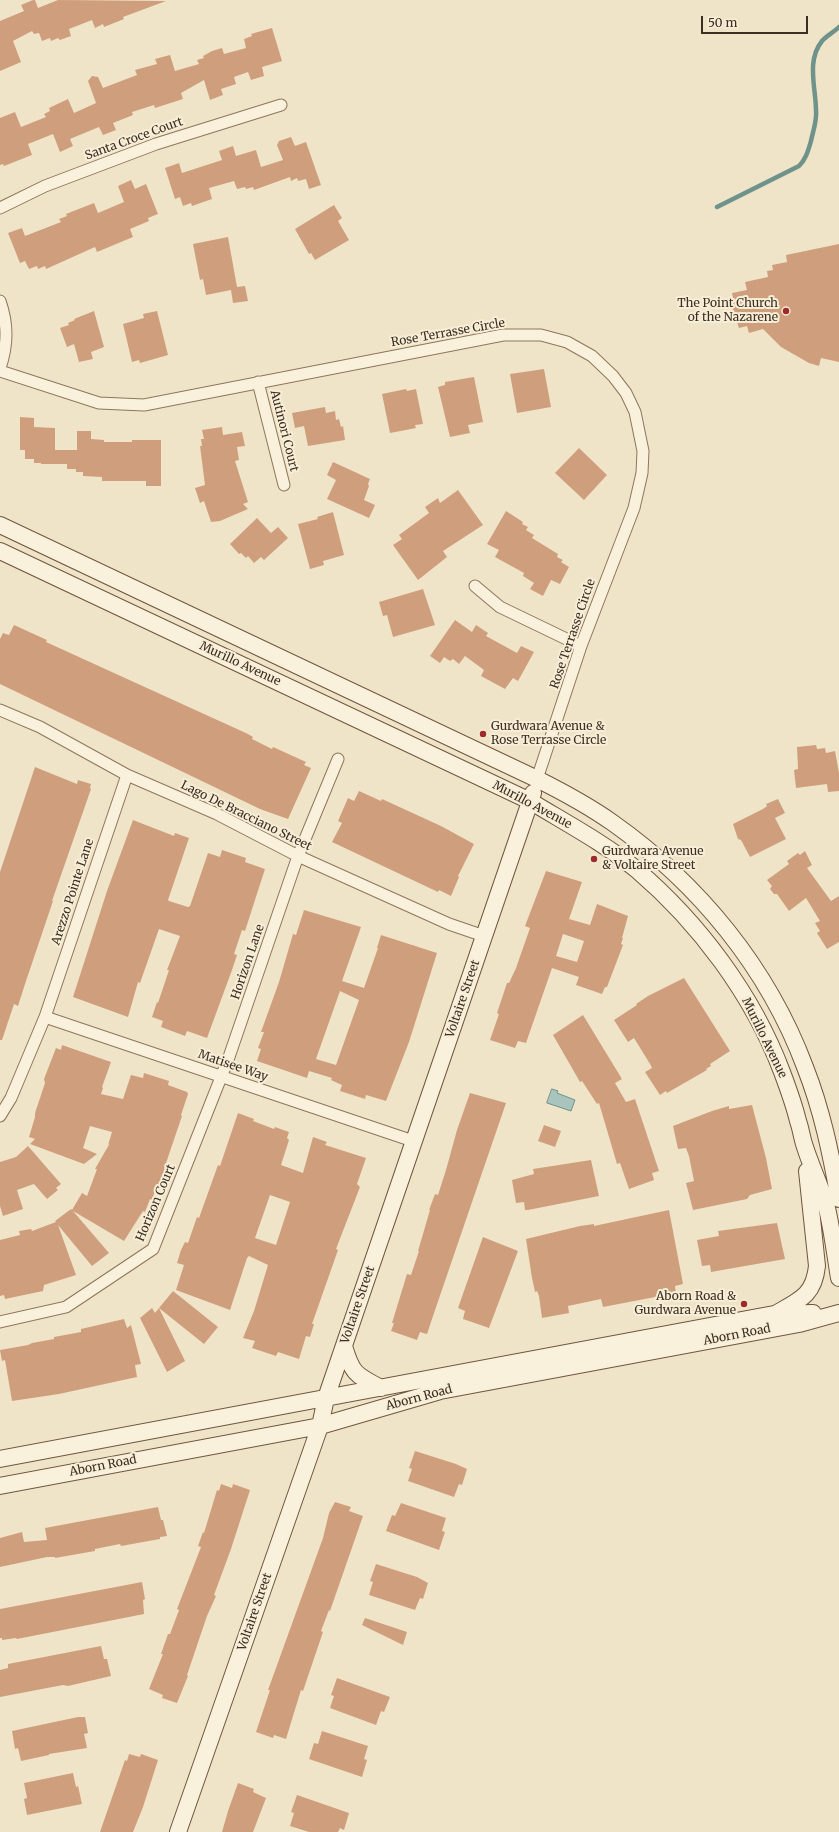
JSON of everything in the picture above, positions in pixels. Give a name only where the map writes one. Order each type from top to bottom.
[{"type":"main road","name":"Murillo Avenue","points":[[0,525],[571,796],[613,822],[656,856],[700,898],[731,934],[759,974],[785,1022],[805,1067],[822,1117],[836,1168],[839,1199]]},
{"type":"main road","name":"Murillo Avenue","points":[[0,551],[530,801],[605,846],[636,870],[666,897],[693,926],[719,959],[745,996],[765,1034],[781,1070],[798,1120],[804,1146],[826,1204],[839,1278]]},
{"type":"main road","name":"Voltaire Street","points":[[178,1832],[320,1426],[326,1398],[537,779]]},
{"type":"main road","points":[[774,1314],[798,1302],[806,1295],[812,1287],[816,1276],[817,1266],[804,1146]]},
{"type":"main road","name":"Aborn Road","points":[[0,1460],[774,1314],[839,1312]]},
{"type":"main road","name":"Aborn Road","points":[[0,1486],[320,1426],[440,1391],[799,1324],[839,1312]]},
{"type":"main road","points":[[344,1346],[352,1370],[358,1376],[381,1388]]},
{"type":"street","name":"Santa Croce Court","points":[[0,208],[45,186],[156,144],[281,105]]},
{"type":"street","points":[[0,301],[7,324],[4,355],[0,368]]},
{"type":"street","name":"Rose Terrasse Circle","points":[[0,371],[99,403],[144,404],[503,335],[541,335],[566,342],[592,356],[613,376],[626,393],[635,412],[643,451],[642,474],[634,508],[581,646],[537,779]]},
{"type":"street","name":"Autinori Court","points":[[258,382],[284,485]]},
{"type":"street","points":[[475,586],[500,607],[581,646]]},
{"type":"street","name":"Lago De Bracciano Street","points":[[0,710],[40,727],[127,775],[217,814],[298,856],[449,924],[484,936]]},
{"type":"street","name":"Horizon Lane","points":[[221,1076],[298,856],[338,759]]},
{"type":"street","name":"Arezzo Pointe Lane","points":[[0,1116],[11,1098],[45,1017],[127,775]]},
{"type":"street","name":"Matisee Way","points":[[45,1017],[413,1142]]},
{"type":"street","name":"Horizon Court","points":[[0,1322],[66,1307],[153,1249],[221,1076]]},
{"type":"water","points":[[552,1089],[558,1091],[557,1093],[575,1100],[571,1111],[547,1103]]},
{"type":"building","points":[[35,0],[38,8],[58,0],[166,1],[123,17],[124,19],[104,27],[103,24],[95,28],[92,20],[69,29],[71,36],[60,40],[58,38],[51,41],[50,38],[42,41],[39,33],[34,34],[32,31],[13,41],[21,62],[0,71],[0,21],[24,11],[21,5]]},
{"type":"building","points":[[272,28],[282,61],[262,67],[264,76],[251,80],[248,72],[234,77],[236,84],[221,89],[223,95],[210,100],[204,80],[181,93],[183,99],[155,108],[154,105],[132,112],[133,115],[113,123],[116,130],[103,135],[99,127],[70,139],[73,146],[60,152],[53,134],[28,144],[32,155],[4,166],[3,164],[0,165],[0,118],[15,112],[21,127],[46,117],[44,114],[50,111],[49,108],[68,99],[74,113],[96,103],[88,81],[92,76],[98,77],[103,88],[137,75],[135,70],[157,64],[155,59],[170,55],[175,71],[199,64],[197,60],[204,58],[203,56],[212,51],[222,48],[224,54],[246,48],[244,39],[252,36],[251,34]]},
{"type":"building","points":[[291,137],[295,146],[306,142],[321,185],[309,189],[306,179],[298,181],[297,178],[291,181],[290,177],[254,190],[253,187],[237,189],[234,181],[209,188],[212,199],[192,206],[191,203],[183,206],[180,197],[175,199],[165,168],[179,163],[182,173],[222,160],[219,151],[233,146],[236,156],[256,150],[261,167],[283,160],[277,145],[279,141]]},
{"type":"building","points":[[131,180],[135,189],[146,184],[158,214],[148,218],[149,221],[130,229],[133,237],[97,252],[95,247],[46,269],[45,266],[38,269],[37,266],[29,269],[25,261],[20,263],[8,233],[22,228],[25,236],[61,222],[59,219],[67,216],[66,214],[94,203],[98,213],[124,202],[118,186]]},
{"type":"building","points":[[334,205],[342,218],[338,221],[349,240],[315,260],[311,253],[309,254],[295,229]]},
{"type":"building","points":[[228,237],[237,287],[245,286],[248,301],[233,303],[231,290],[206,295],[203,279],[200,280],[193,244]]},
{"type":"building","name":"The Point Church of the Nazarene","points":[[839,244],[839,362],[821,358],[819,366],[809,363],[781,347],[763,329],[749,333],[747,326],[739,328],[731,304],[734,303],[732,293],[747,290],[745,282],[768,277],[767,271],[773,270],[772,265],[787,262],[786,255]]},
{"type":"building","points":[[94,311],[104,347],[91,352],[93,359],[79,362],[74,344],[67,347],[60,328],[69,325],[68,323],[75,320],[74,319]]},
{"type":"building","points":[[157,311],[168,355],[140,363],[139,360],[132,362],[123,324],[144,318],[143,314]]},
{"type":"building","points":[[544,369],[551,407],[517,413],[510,374]]},
{"type":"building","points":[[474,377],[483,422],[468,425],[470,433],[450,437],[438,387],[445,385],[445,382]]},
{"type":"building","points":[[406,389],[407,391],[416,389],[423,424],[415,425],[416,428],[390,433],[382,394]]},
{"type":"building","points":[[325,407],[326,413],[335,411],[336,420],[339,419],[341,427],[343,426],[345,440],[308,446],[304,426],[295,428],[292,413]]},
{"type":"building","points":[[20,417],[34,418],[34,427],[55,428],[55,450],[77,450],[77,431],[91,431],[91,439],[104,440],[104,442],[161,440],[161,486],[146,486],[146,481],[102,481],[102,477],[83,476],[83,472],[76,472],[76,469],[67,469],[67,464],[41,464],[34,463],[34,459],[25,459],[25,450],[20,450]]},
{"type":"building","points":[[222,427],[223,435],[242,432],[245,446],[237,447],[239,460],[235,461],[248,502],[243,504],[248,509],[220,521],[211,522],[204,501],[200,503],[195,488],[205,485],[200,446],[202,446],[201,439],[204,439],[202,430]]},
{"type":"building","points":[[579,448],[607,475],[584,500],[555,473]]},
{"type":"building","points":[[333,462],[370,479],[364,500],[375,505],[369,518],[327,499],[336,480],[327,475]]},
{"type":"building","points":[[458,490],[483,525],[443,551],[447,557],[418,580],[393,545],[402,539],[399,535],[429,513],[425,507],[438,498],[440,503]]},
{"type":"building","points":[[506,511],[523,522],[522,524],[528,527],[526,530],[534,535],[532,538],[558,554],[557,557],[563,560],[561,562],[569,567],[560,584],[551,580],[543,596],[530,589],[534,583],[523,576],[524,573],[495,557],[499,550],[487,544]]},
{"type":"building","points":[[333,512],[344,555],[323,561],[324,565],[310,569],[298,524],[318,519],[317,517]]},
{"type":"building","points":[[257,518],[271,533],[278,527],[288,538],[264,560],[261,557],[254,563],[248,556],[246,558],[241,553],[239,554],[230,544]]},
{"type":"building","points":[[423,589],[435,625],[393,637],[387,615],[383,616],[379,602]]},
{"type":"building","points":[[455,620],[472,632],[476,625],[488,633],[486,636],[517,653],[521,646],[534,652],[518,681],[513,678],[505,689],[481,676],[484,670],[465,656],[459,664],[453,659],[450,661],[444,657],[440,663],[430,656]]},
{"type":"building","points":[[14,625],[47,640],[46,642],[248,734],[253,737],[252,739],[272,749],[273,747],[306,762],[304,765],[311,768],[288,819],[260,809],[0,684],[0,639],[3,633],[9,635]]},
{"type":"building","points":[[816,745],[817,749],[825,748],[826,753],[835,751],[839,773],[839,791],[828,792],[827,784],[796,788],[794,770],[798,769],[797,747]]},
{"type":"building","points":[[35,767],[77,784],[78,780],[91,784],[91,789],[52,901],[18,1006],[14,1004],[2,1040],[0,1040],[0,872]]},
{"type":"building","points":[[359,791],[381,801],[382,799],[441,826],[474,844],[458,876],[459,877],[451,896],[439,890],[438,892],[332,842],[342,823],[338,821],[348,798],[354,801]]},
{"type":"building","points":[[778,799],[785,813],[775,818],[786,839],[750,857],[741,840],[738,839],[733,824],[763,809],[767,806],[766,804]]},
{"type":"building","points":[[133,820],[174,836],[175,833],[189,838],[168,900],[169,901],[188,907],[190,906],[208,853],[220,857],[222,850],[246,858],[245,862],[265,869],[245,931],[242,930],[234,954],[237,955],[207,1038],[187,1031],[185,1036],[161,1027],[163,1021],[152,1017],[180,936],[159,929],[140,983],[138,982],[128,1017],[73,997],[107,891]]},
{"type":"building","points":[[805,851],[812,865],[807,868],[831,901],[839,896],[839,942],[827,949],[817,933],[820,931],[815,923],[820,921],[806,898],[789,911],[777,894],[774,894],[770,889],[772,886],[767,880],[789,864],[787,861],[798,853],[800,855]]},
{"type":"building","points":[[546,871],[582,882],[569,919],[590,925],[597,904],[628,916],[622,938],[621,944],[623,945],[607,987],[605,987],[602,994],[576,985],[579,977],[552,968],[526,1043],[518,1041],[515,1048],[490,1040],[507,983],[509,983],[516,968],[530,928],[525,926]],"holes":[[[563,934],[584,941],[577,962],[556,956]]]},
{"type":"building","points":[[304,910],[361,927],[342,981],[364,988],[381,935],[437,953],[409,1042],[386,1101],[366,1095],[365,1099],[340,1091],[342,1085],[331,1080],[332,1078],[309,1071],[307,1078],[257,1061],[261,1049],[258,1048],[264,1032],[261,1032],[279,982],[293,934],[296,935]],"holes":[[[340,991],[359,1000],[336,1065],[316,1059]]]},
{"type":"building","points":[[684,978],[730,1051],[710,1064],[711,1066],[706,1069],[707,1070],[667,1093],[666,1091],[660,1095],[645,1072],[652,1068],[650,1064],[634,1038],[628,1042],[614,1020],[648,996]]},
{"type":"building","points":[[583,1015],[622,1079],[615,1083],[626,1102],[635,1099],[659,1171],[652,1173],[654,1180],[629,1189],[620,1163],[617,1164],[599,1103],[597,1104],[582,1081],[580,1082],[553,1035]]},
{"type":"building","points":[[62,1045],[111,1062],[101,1094],[123,1099],[131,1075],[143,1078],[144,1073],[169,1081],[168,1085],[187,1092],[188,1094],[164,1169],[166,1170],[161,1186],[158,1185],[156,1187],[152,1200],[150,1199],[145,1212],[143,1211],[124,1241],[73,1211],[109,1253],[92,1266],[58,1225],[76,1275],[44,1285],[43,1291],[5,1299],[4,1295],[0,1296],[0,1240],[20,1235],[19,1231],[31,1229],[32,1231],[56,1222],[55,1221],[71,1209],[72,1210],[82,1193],[87,1196],[97,1169],[95,1169],[110,1143],[108,1145],[112,1132],[90,1126],[83,1148],[97,1154],[84,1164],[30,1144],[35,1139],[29,1137],[45,1083],[44,1079],[56,1048],[61,1050]]},
{"type":"building","points":[[470,1093],[506,1103],[427,1334],[420,1332],[417,1340],[391,1331],[394,1323],[392,1323],[407,1274],[411,1275],[419,1251],[429,1210],[435,1194],[438,1195],[457,1130]]},
{"type":"building","points":[[752,1105],[766,1158],[772,1189],[750,1195],[747,1199],[693,1210],[686,1183],[694,1181],[689,1156],[686,1148],[678,1149],[673,1126],[729,1106],[729,1109]]},
{"type":"building","points":[[238,1113],[254,1119],[253,1121],[274,1129],[275,1127],[289,1132],[287,1138],[289,1140],[281,1165],[303,1173],[313,1137],[327,1142],[325,1145],[366,1158],[357,1184],[360,1187],[336,1249],[338,1250],[312,1324],[314,1324],[310,1337],[306,1336],[299,1359],[278,1352],[276,1356],[252,1348],[255,1341],[243,1338],[254,1311],[268,1265],[249,1256],[247,1258],[230,1310],[176,1290],[184,1265],[177,1263],[181,1250],[185,1242],[188,1243],[197,1217],[199,1218],[218,1165],[220,1166]],"holes":[[[270,1195],[290,1202],[276,1245],[255,1238]]]},
{"type":"building","points":[[544,1125],[561,1131],[555,1147],[538,1141]]},
{"type":"building","points":[[28,1146],[61,1184],[56,1188],[58,1190],[47,1199],[34,1184],[17,1190],[23,1209],[3,1216],[0,1206],[0,1162],[16,1157]]},
{"type":"building","points":[[591,1160],[599,1196],[528,1210],[525,1210],[524,1202],[516,1203],[512,1180],[534,1174],[533,1169]]},
{"type":"building","points":[[669,1210],[683,1284],[675,1286],[676,1293],[603,1307],[601,1299],[568,1306],[569,1313],[542,1318],[539,1296],[537,1291],[535,1292],[532,1278],[526,1239],[580,1226],[594,1224],[594,1226]]},
{"type":"building","points":[[777,1223],[785,1259],[711,1272],[710,1265],[702,1266],[697,1240],[719,1236],[718,1231]]},
{"type":"building","points":[[483,1237],[518,1251],[489,1328],[463,1319],[465,1311],[458,1308]]},
{"type":"building","points":[[173,1291],[218,1327],[204,1344],[159,1308]]},
{"type":"building","points":[[152,1308],[155,1313],[159,1308],[185,1361],[167,1372],[140,1318]]},
{"type":"building","points":[[124,1319],[127,1328],[131,1325],[141,1364],[135,1365],[137,1377],[59,1394],[12,1401],[5,1360],[2,1361],[0,1350],[54,1339],[54,1337],[81,1332],[81,1329]]},
{"type":"building","points":[[415,1451],[467,1469],[462,1485],[459,1484],[454,1497],[408,1481],[412,1469],[409,1468]]},
{"type":"building","points":[[221,1484],[232,1488],[233,1484],[250,1490],[214,1595],[216,1596],[207,1616],[187,1675],[188,1676],[177,1703],[162,1698],[163,1695],[149,1689],[163,1654],[161,1654],[168,1634],[170,1634],[179,1610],[177,1609],[201,1547],[198,1546],[203,1532],[204,1533],[217,1490],[219,1491]]},
{"type":"building","points":[[335,1502],[351,1507],[349,1511],[363,1516],[330,1611],[329,1610],[321,1631],[323,1632],[303,1691],[301,1690],[286,1739],[274,1735],[273,1738],[256,1732],[270,1690],[268,1690],[323,1538],[329,1513]]},
{"type":"building","points":[[401,1503],[446,1518],[442,1531],[445,1532],[439,1550],[386,1531],[392,1515],[395,1516]]},
{"type":"building","points":[[158,1507],[167,1536],[160,1537],[160,1539],[121,1546],[120,1544],[95,1549],[95,1551],[55,1558],[47,1557],[0,1567],[0,1538],[22,1532],[24,1542],[47,1540],[45,1528]]},
{"type":"building","points":[[376,1564],[417,1577],[428,1583],[423,1599],[420,1598],[415,1610],[369,1595],[373,1582],[370,1581]]},
{"type":"building","points":[[142,1582],[145,1599],[143,1600],[144,1614],[17,1639],[2,1640],[2,1638],[0,1638],[0,1609]]},
{"type":"building","points":[[365,1618],[407,1632],[403,1645],[362,1625]]},
{"type":"building","points":[[101,1646],[104,1659],[107,1659],[111,1676],[68,1686],[63,1685],[0,1697],[0,1670],[8,1668],[8,1664]]},
{"type":"building","points":[[337,1678],[390,1697],[384,1712],[381,1711],[376,1725],[330,1708],[334,1696],[331,1695]]},
{"type":"building","points":[[78,1717],[85,1717],[88,1733],[84,1734],[87,1748],[49,1754],[21,1761],[18,1748],[15,1749],[12,1731]]},
{"type":"building","points":[[322,1731],[368,1746],[364,1759],[367,1760],[362,1777],[309,1759],[314,1743],[318,1744]]},
{"type":"building","points":[[129,1754],[140,1757],[141,1754],[158,1760],[143,1807],[133,1832],[100,1832],[125,1760],[127,1761]]},
{"type":"building","points":[[73,1773],[82,1804],[27,1815],[24,1799],[27,1798],[24,1783]]},
{"type":"building","points":[[238,1783],[254,1789],[253,1792],[266,1798],[253,1832],[222,1832],[228,1811]]},
{"type":"building","points":[[297,1795],[349,1813],[344,1830],[340,1828],[338,1832],[309,1832],[290,1826],[294,1813],[291,1812]]},
{"type":"waterway","points":[[717,207],[799,166],[803,161],[808,151],[816,118],[813,75],[814,57],[822,41],[839,27]]},
{"type":"place","name":"The Point Church of the Nazarene","points":[[786,311]]},
{"type":"place","name":"Gurdwara Avenue & Rose Terrasse Circle","points":[[483,734]]},
{"type":"place","name":"Gurdwara Avenue & Voltaire Street","points":[[594,859]]},
{"type":"place","name":"Aborn Road & Gurdwara Avenue","points":[[744,1304]]}]
